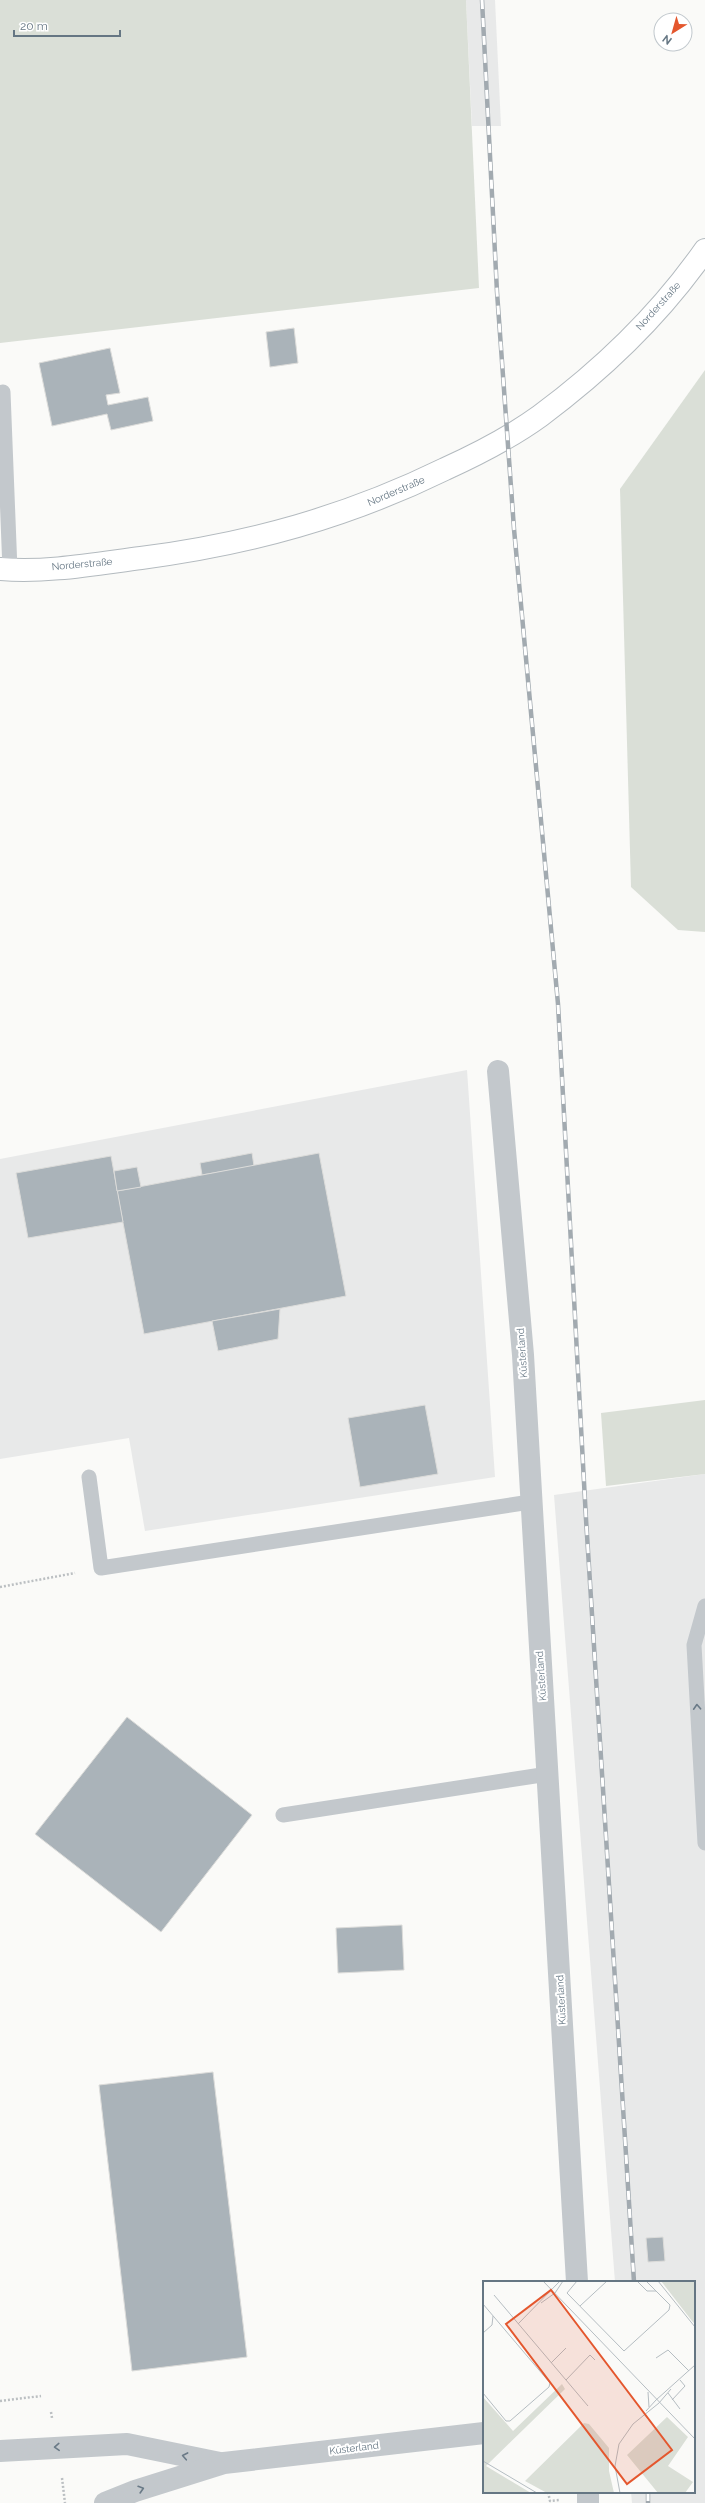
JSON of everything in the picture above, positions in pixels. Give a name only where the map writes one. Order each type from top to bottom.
[{"type":"main road","name":"Norderstraße","points":[[3,571],[88,565],[198,550],[264,537],[319,521],[421,481],[480,453],[545,412],[626,341],[691,270],[705,250]]},
{"type":"street","name":"Küsterland","points":[[498,1071],[523,1355],[530,1502],[548,1774],[578,2281]]},
{"type":"street","name":"Küsterland","points":[[105,2503],[135,2490],[224,2463],[483,2433]]},
{"type":"street","name":"Küsterland","points":[[0,2451],[127,2444],[224,2463]]},
{"type":"lane","points":[[3,392],[3,571]]},
{"type":"lane","points":[[89,1477],[101,1568],[530,1502]]},
{"type":"lane","points":[[705,1606],[694,1645],[705,1843]]},
{"type":"lane","points":[[283,1815],[548,1774]]},
{"type":"path","points":[[0,1586],[101,1568]]},
{"type":"path","points":[[0,2401],[41,2396]]},
{"type":"shaded area","points":[[0,0],[466,0],[479,288],[0,343]]},
{"type":"shaded area","points":[[466,0],[495,0],[501,126],[472,126]]},
{"type":"shaded area","points":[[705,370],[705,932],[678,930],[631,887],[620,489]]},
{"type":"shaded area","points":[[467,1070],[495,1477],[145,1531],[129,1438],[0,1459],[0,1159]]},
{"type":"shaded area","points":[[705,1400],[705,1474],[606,1486],[601,1413]]},
{"type":"shaded area","points":[[705,1474],[705,2503],[632,2503],[631,2493],[695,2493],[695,2281],[615,2281],[554,1495]]},
{"type":"building","points":[[294,328],[298,363],[270,367],[266,332]]},
{"type":"building","points":[[110,348],[120,393],[106,395],[108,405],[148,397],[153,421],[111,430],[107,414],[52,426],[39,363]]},
{"type":"building","points":[[252,1153],[254,1166],[202,1175],[200,1163]]},
{"type":"building","points":[[319,1153],[346,1296],[144,1334],[117,1191]]},
{"type":"building","points":[[111,1156],[123,1222],[28,1238],[16,1173]]},
{"type":"building","points":[[137,1167],[141,1187],[117,1191],[114,1171]]},
{"type":"building","points":[[280,1309],[278,1339],[218,1351],[212,1321]]},
{"type":"building","points":[[425,1405],[438,1474],[360,1487],[348,1418]]},
{"type":"building","points":[[127,1717],[252,1815],[161,1932],[35,1834]]},
{"type":"building","points":[[402,1925],[404,1970],[338,1973],[336,1928]]},
{"type":"building","points":[[213,2072],[247,2357],[132,2371],[99,2085]]},
{"type":"building","points":[[663,2237],[665,2261],[648,2262],[646,2238]]},
{"type":"railway","points":[[482,0],[497,292],[514,529],[558,1004],[586,1519],[634,2281]]},
{"type":"railway","points":[[648,2493],[648,2503]]}]
